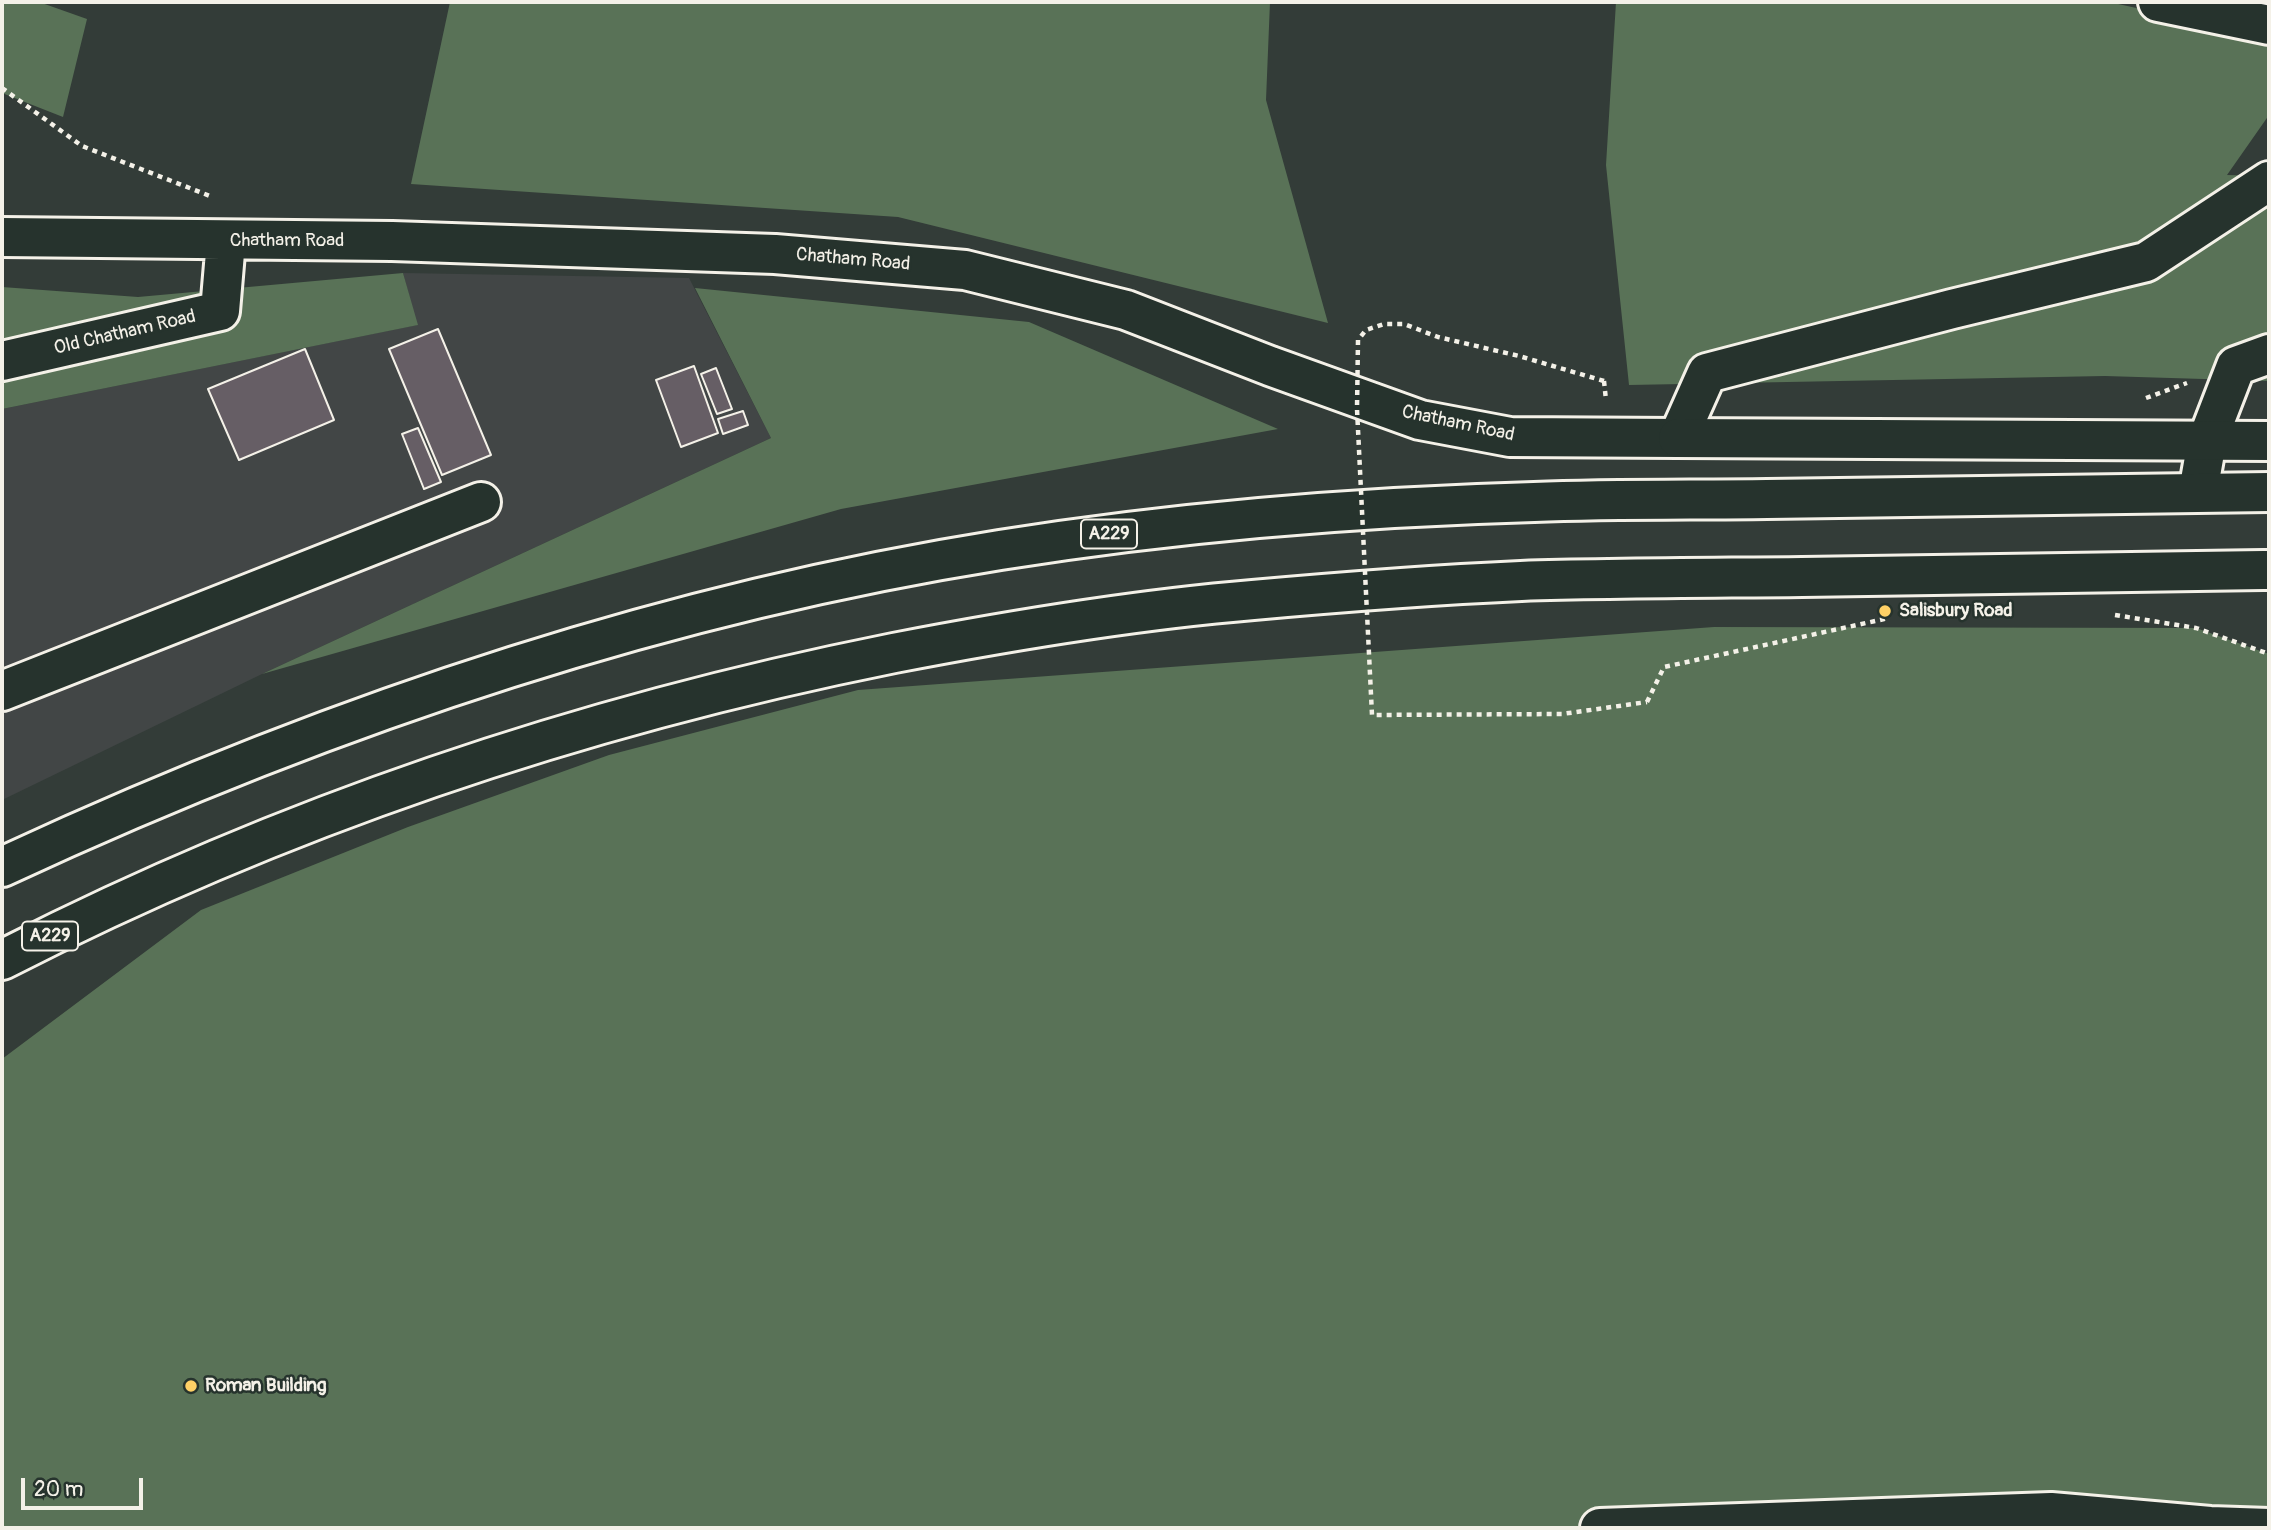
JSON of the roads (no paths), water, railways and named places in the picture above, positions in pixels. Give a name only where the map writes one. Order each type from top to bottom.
[{"type":"main road","points":[[2158,2],[2269,26]]},
{"type":"main road","points":[[1678,438],[1707,373],[2146,262],[2269,181]]},
{"type":"main road","name":"Chatham Road","points":[[2,237],[392,241],[775,254],[965,270],[1126,310],[1420,420],[1510,436],[2269,441]]},
{"type":"main road","name":"Old Chatham Road","points":[[2,361],[220,311],[226,241]]},
{"type":"main road","points":[[2198,492],[2207,441],[2236,366],[2269,354]]},
{"type":"main road","name":"A229","points":[[2,867],[145,802],[374,713],[468,681],[731,604],[993,551],[1101,535],[1290,515],[1532,502],[2269,492]]},
{"type":"main road","points":[[2,691],[481,502]]},
{"type":"main road","name":"A229","points":[[2,960],[98,911],[297,827],[470,764],[549,738],[772,679],[977,637],[1251,600],[1519,581],[2269,570]]},
{"type":"main road","points":[[2,987],[98,911]]},
{"type":"main road","points":[[1600,1528],[2050,1512],[2210,1526],[2269,1528]]},
{"type":"place","name":"Salisbury Road","points":[[1885,611]]},
{"type":"place","name":"Roman Building","points":[[191,1386]]}]
